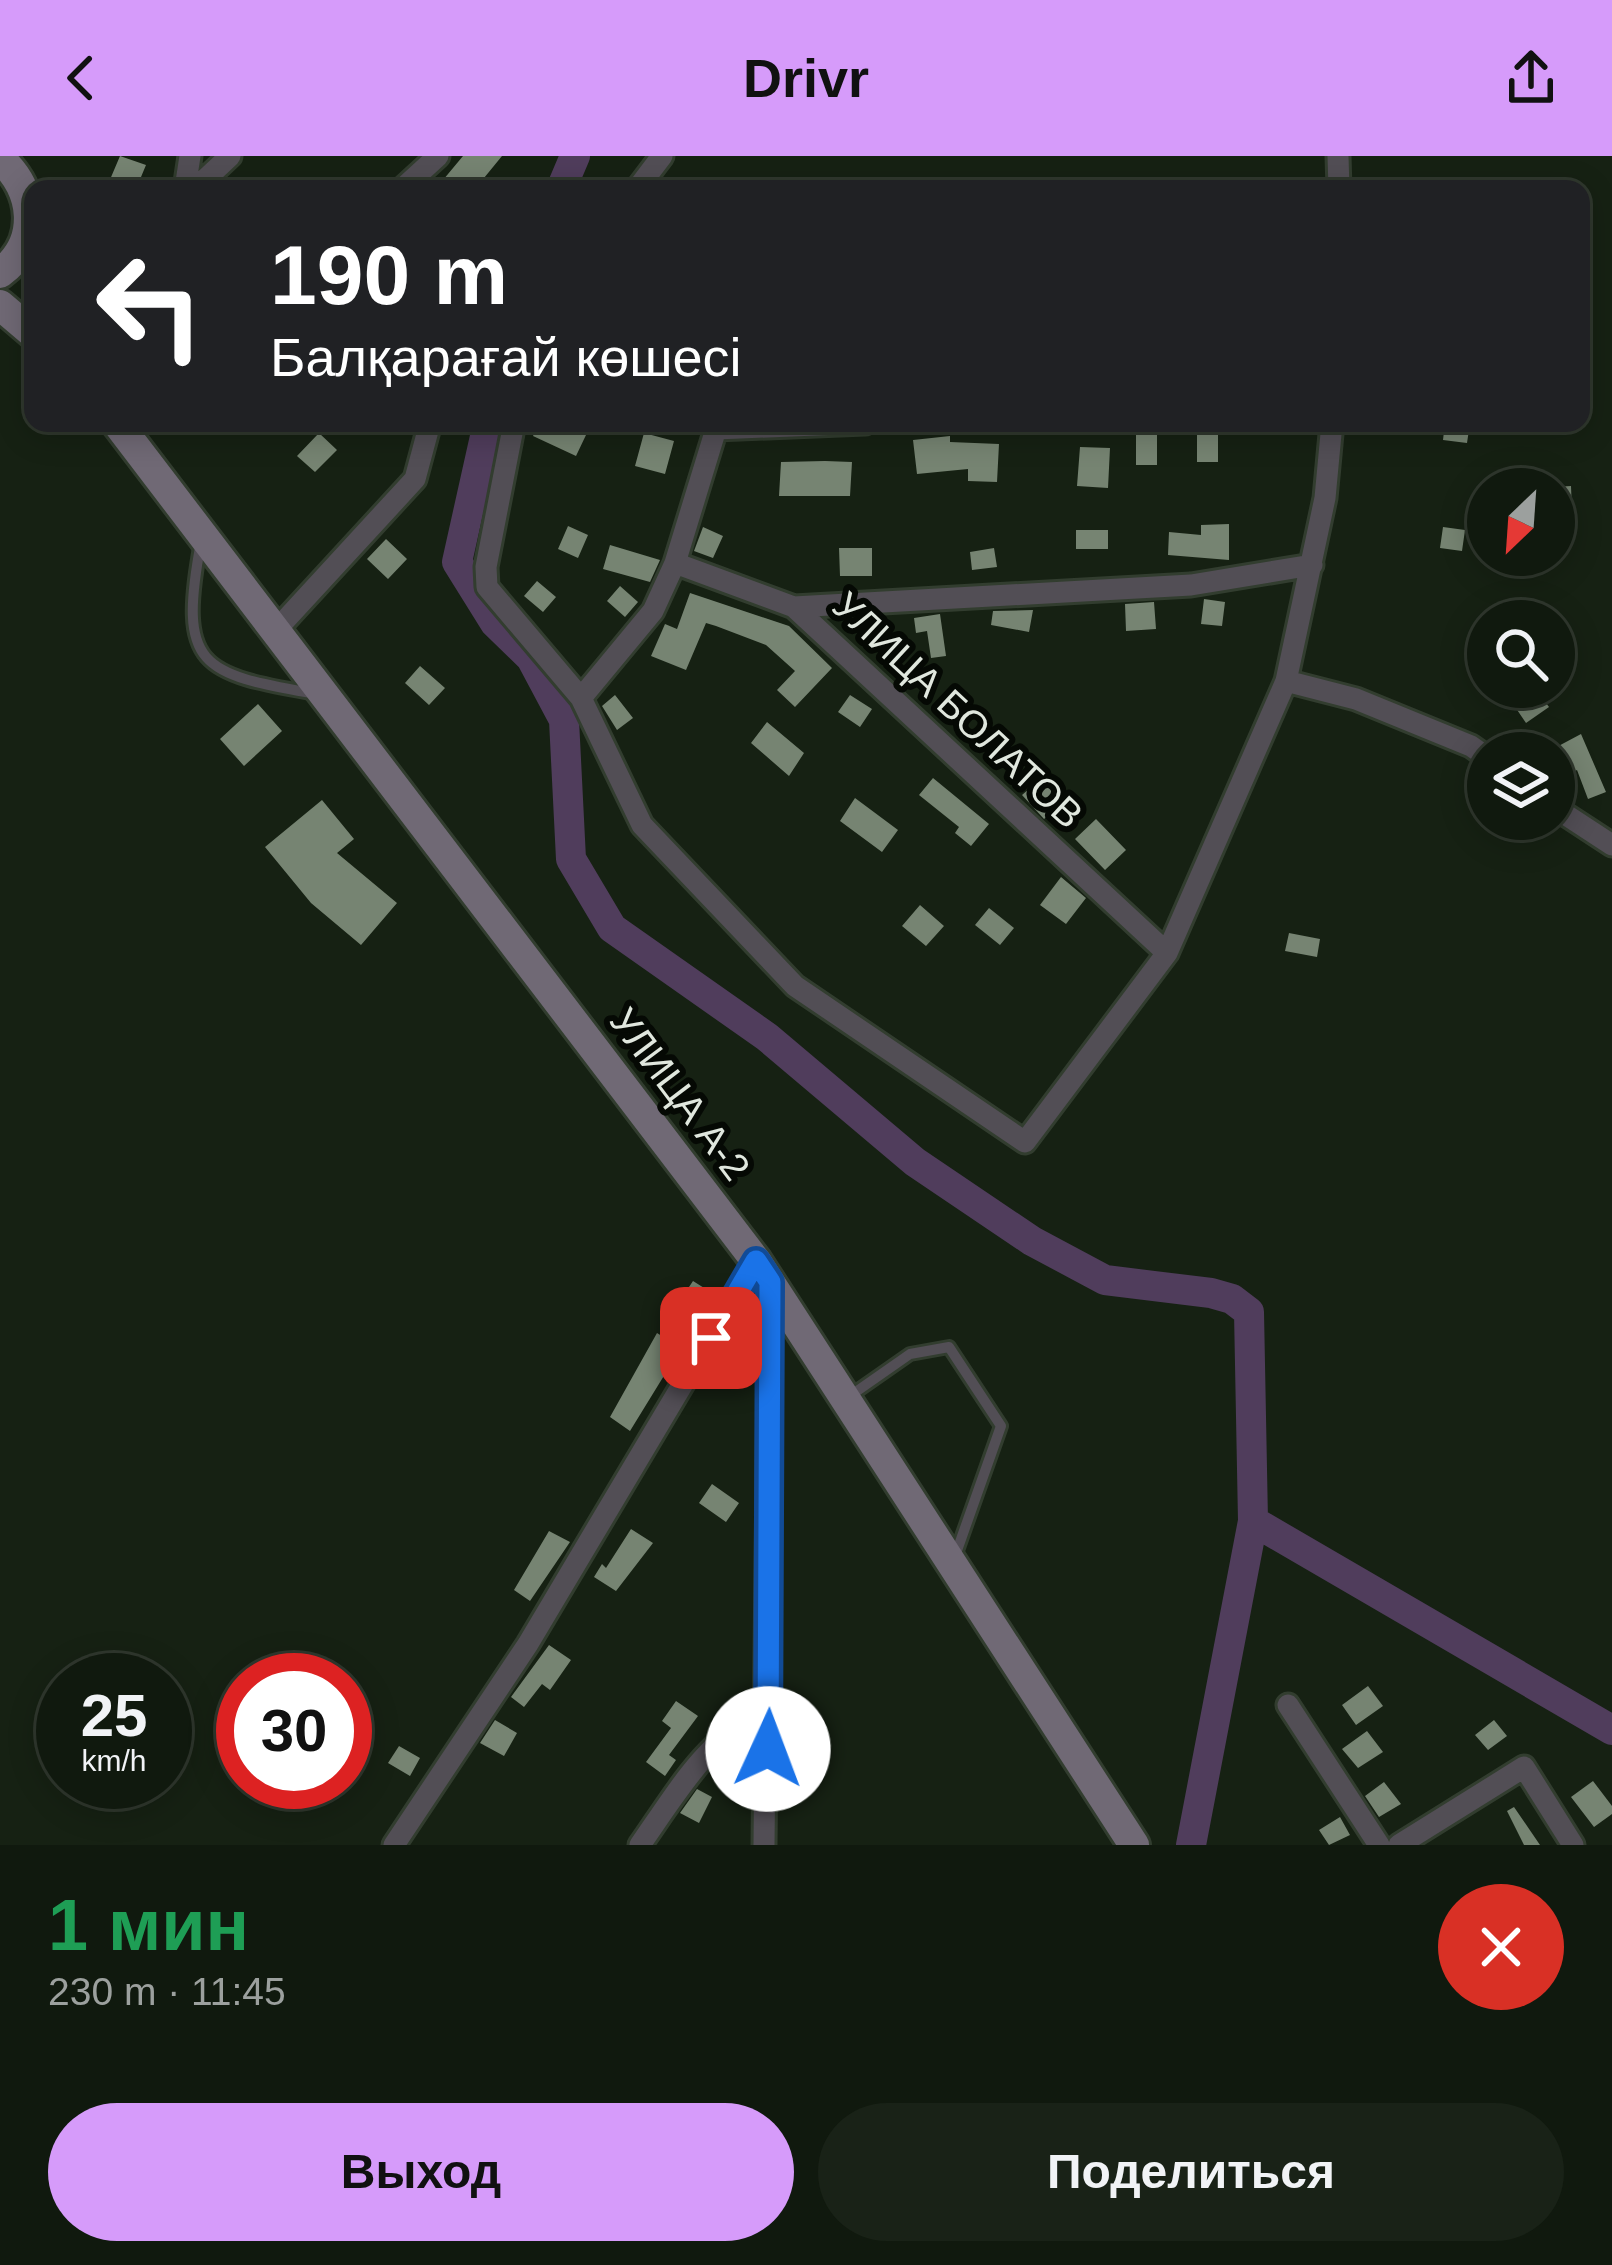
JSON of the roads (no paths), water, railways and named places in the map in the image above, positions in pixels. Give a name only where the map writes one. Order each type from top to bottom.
[{"type":"main road","points":[[0,160],[24,191]]},
{"type":"main road","points":[[0,273],[24,248]]},
{"type":"main road","points":[[0,304],[24,325]]},
{"type":"main road","name":"УЛИЦА А-2","points":[[134,432],[203,536],[763,1272],[1134,1845]]},
{"type":"street","points":[[205,180],[230,156]]},
{"type":"street","points":[[412,180],[438,156]]},
{"type":"street","points":[[644,180],[662,156]]},
{"type":"street","points":[[277,628],[416,479],[428,432]]},
{"type":"street","points":[[512,432],[486,567],[487,586],[580,698],[642,825],[795,986],[1025,1142],[1167,952],[1286,681],[1312,565],[1331,432]]},
{"type":"street","points":[[580,698],[653,611],[675,562],[715,432]]},
{"type":"street","name":"УЛИЦА БОЛАТОВ","points":[[675,562],[794,607],[1167,952]]},
{"type":"street","points":[[794,607],[1191,585],[1312,565]]},
{"type":"street","points":[[1286,681],[1356,699],[1467,744]]},
{"type":"street","points":[[1575,821],[1612,845]]},
{"type":"street","points":[[763,1272],[770,1701],[764,1845]]},
{"type":"street","points":[[394,1845],[528,1644],[763,1272]]},
{"type":"street","points":[[640,1845],[687,1772],[716,1740],[770,1701]]},
{"type":"street","points":[[1288,1705],[1379,1845]]},
{"type":"street","points":[[1399,1845],[1524,1767],[1573,1845]]},
{"type":"lane","points":[[203,536],[189,621],[194,637],[215,665],[256,684],[326,696]]},
{"type":"lane","points":[[847,1398],[910,1354],[949,1347],[1001,1426],[953,1562]]},
{"type":"waterway","points":[[565,180],[575,156]]},
{"type":"waterway","points":[[486,432],[457,562],[495,623],[531,658],[564,720],[571,859],[612,928],[767,1037],[915,1162],[1032,1241],[1105,1280],[1211,1293],[1232,1299],[1249,1312],[1253,1521],[1191,1845]]},
{"type":"waterway","points":[[1253,1521],[1612,1730]]}]
